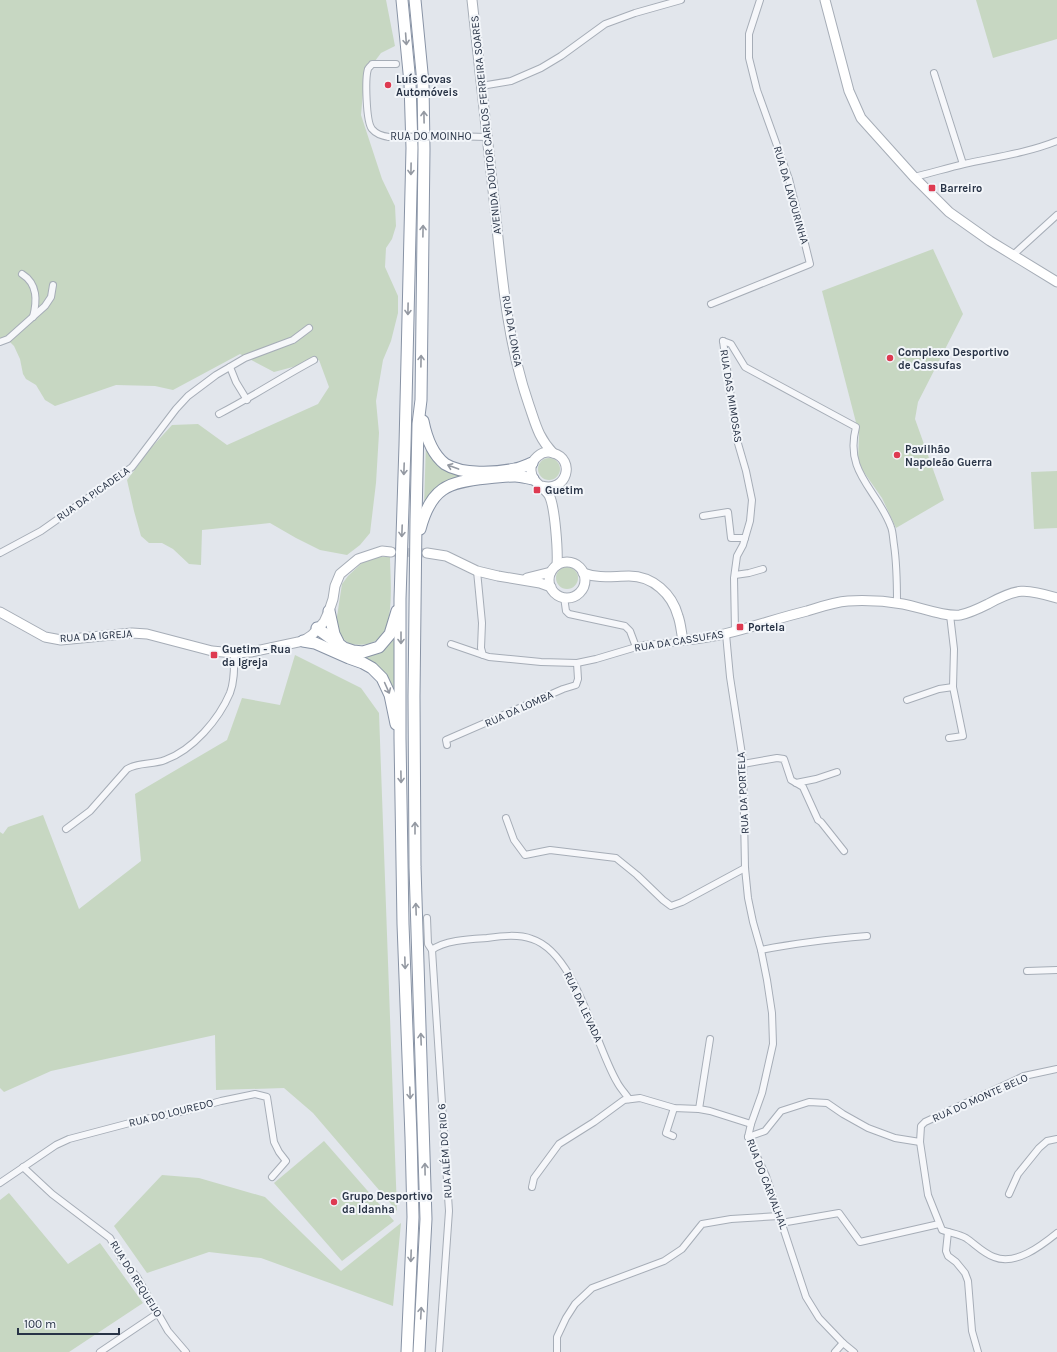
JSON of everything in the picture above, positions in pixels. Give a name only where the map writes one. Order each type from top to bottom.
[{"type":"highway","points":[[402,0],[410,83],[412,148],[400,599],[400,738],[403,924],[413,1217],[407,1352]]},
{"type":"highway","points":[[415,0],[423,83],[424,142],[421,400],[418,424],[414,696],[415,867],[426,1219],[419,1352]]},
{"type":"highway","points":[[421,400],[425,432],[434,452],[439,459],[446,464],[466,471],[484,472],[515,469],[536,459]]},
{"type":"highway","points":[[416,546],[424,515],[428,506],[434,498],[448,486],[466,480],[516,476],[533,479]]},
{"type":"highway","points":[[303,641],[363,652],[380,647],[390,634],[400,599]]},
{"type":"highway","points":[[329,611],[337,648]]},
{"type":"highway","points":[[317,628],[326,644],[337,648],[364,663],[372,668],[382,678],[390,695],[394,719],[400,738]]},
{"type":"main road","name":"AVENIDA DOUTOR CARLOS FERREIRA SOARES","points":[[472,0],[500,250]]},
{"type":"main road","points":[[825,0],[849,91],[861,118],[914,177],[949,212],[990,242],[1057,282]]},
{"type":"main road","name":"RUA DA LONGA","points":[[500,250],[512,345],[525,393],[538,433],[544,443],[553,453],[559,455],[566,465],[567,471],[562,482],[557,486]]},
{"type":"main road","name":"RUA DA LONGA","points":[[533,479],[531,468],[536,459],[538,433]]},
{"type":"main road","points":[[536,459],[544,453],[553,453]]},
{"type":"main road","points":[[533,479],[542,486],[549,495],[552,504],[558,549],[557,565]]},
{"type":"main road","points":[[542,486],[552,488],[557,486],[556,499],[562,545],[571,562]]},
{"type":"main road","points":[[303,641],[312,635],[324,622],[333,599],[335,586],[340,574],[358,559],[382,551],[391,552]]},
{"type":"main road","points":[[428,552],[446,556],[477,571],[540,583],[551,587]]},
{"type":"main road","points":[[561,562],[571,562],[581,568],[585,582],[581,591],[573,596],[564,597],[554,592],[551,587],[549,577],[551,572],[561,562]]},
{"type":"main road","points":[[520,579],[540,576],[551,572]]},
{"type":"main road","points":[[583,573],[599,577],[643,577],[653,581],[668,596],[674,606],[678,616],[683,640]]},
{"type":"main road","points":[[583,586],[599,577]]},
{"type":"main road","name":"RUA DA CASSUFAS","points":[[683,640],[700,639],[731,633],[847,601],[897,603],[950,615],[971,613],[1007,594],[1018,591],[1030,590],[1057,598]]},
{"type":"main road","name":"RUA DA IGREJA","points":[[0,612],[45,637],[61,640],[132,633],[147,634],[212,651],[234,653],[251,652],[268,647],[317,628]]},
{"type":"main road","name":"RUA DA IGREJA","points":[[268,647],[303,641]]},
{"type":"street","points":[[482,86],[511,81],[540,68],[561,56],[605,24],[635,13],[681,0]]},
{"type":"street","name":"RUA DA LAVOURINHA","points":[[711,304],[810,264],[789,179],[757,90],[749,58],[749,34],[760,0]]},
{"type":"street","name":"RUA DO MOINHO","points":[[396,64],[372,64],[368,69],[367,114],[371,128],[380,135],[388,137],[487,136]]},
{"type":"street","points":[[934,73],[963,164]]},
{"type":"street","points":[[914,177],[963,164],[1009,156],[1057,141]]},
{"type":"street","points":[[1013,255],[1057,215]]},
{"type":"street","points":[[22,274],[27,277],[34,290],[37,302],[34,317]]},
{"type":"street","points":[[0,342],[8,339],[34,317],[51,298],[53,285]]},
{"type":"street","name":"RUA DA PICADELA","points":[[0,553],[41,531],[132,467],[176,409],[188,396],[216,375],[253,355],[293,340],[309,328]]},
{"type":"street","name":"RUA DAS MIMOSAS","points":[[731,633],[737,556],[743,545],[750,521],[752,500],[737,440],[723,341],[731,344],[745,367],[856,427],[852,440],[855,463],[892,528],[898,571],[897,603]]},
{"type":"street","points":[[219,414],[247,400],[283,377],[314,360]]},
{"type":"street","points":[[230,367],[236,382],[247,400]]},
{"type":"street","points":[[703,516],[728,512],[730,538],[745,538]]},
{"type":"street","points":[[735,575],[749,574],[763,570]]},
{"type":"street","points":[[477,571],[482,623],[481,648],[484,655]]},
{"type":"street","points":[[564,597],[566,611],[569,614],[625,626],[630,631],[636,647]]},
{"type":"street","points":[[949,738],[963,736],[952,687],[954,649],[950,615]]},
{"type":"street","name":"RUA DA PORTELA","points":[[731,633],[730,677],[743,764],[745,868],[748,898],[761,950]]},
{"type":"street","name":"RUA DA CASSUFAS","points":[[450,644],[489,657],[577,663],[643,645],[671,643],[683,640]]},
{"type":"street","points":[[66,829],[90,811],[127,769],[133,765],[149,764],[166,760],[189,747],[208,728],[230,692],[234,673],[234,653]]},
{"type":"street","name":"RUA DA LOMBA","points":[[447,745],[446,740],[563,689],[576,685],[578,679],[577,663]]},
{"type":"street","points":[[907,700],[931,691],[952,687]]},
{"type":"street","points":[[743,764],[778,758],[784,759],[791,780],[803,787],[818,820],[844,851]]},
{"type":"street","points":[[796,783],[816,779],[836,772]]},
{"type":"street","points":[[506,818],[514,840],[525,855],[550,850],[616,858],[671,906],[745,868]]},
{"type":"street","points":[[428,918],[428,944],[432,950]]},
{"type":"street","name":"RUA DA LEVADA","points":[[432,950],[438,945],[470,939],[510,935],[532,939],[547,947],[563,965],[576,987],[617,1082],[629,1099]]},
{"type":"street","points":[[761,950],[819,940],[866,936]]},
{"type":"street","name":"RUA ALÉM DO RIO 6","points":[[432,950],[449,1210],[439,1352]]},
{"type":"street","name":"RUA DO CARVALHAL","points":[[761,950],[772,1013],[773,1044],[762,1093],[748,1137],[766,1176],[806,1297],[819,1318],[843,1343],[854,1352]]},
{"type":"street","points":[[1027,971],[1057,970]]},
{"type":"street","points":[[699,1109],[710,1038]]},
{"type":"street","name":"RUA DO MONTE BELO","points":[[948,1232],[942,1230],[928,1195],[920,1142],[921,1126],[925,1122],[986,1095],[1024,1076],[1057,1069]]},
{"type":"street","name":"RUA DO LOUREDO","points":[[0,1183],[56,1145],[69,1139],[141,1120],[255,1094],[267,1097],[274,1142],[286,1161],[272,1176]]},
{"type":"street","points":[[532,1188],[534,1178],[559,1144],[594,1122],[624,1100],[640,1098],[674,1108],[710,1111],[751,1124]]},
{"type":"street","points":[[748,1137],[765,1131],[781,1111],[809,1102],[821,1102],[827,1103],[868,1128],[895,1138],[920,1142]]},
{"type":"street","points":[[673,1136],[666,1133],[674,1108]]},
{"type":"street","points":[[1009,1194],[1018,1174],[1039,1148],[1047,1141],[1057,1139]]},
{"type":"street","name":"RUA DO REQUEIJO","points":[[22,1167],[52,1194],[110,1238],[122,1260],[137,1277],[168,1331],[186,1352]]},
{"type":"street","points":[[781,1223],[839,1213],[860,1242],[939,1224]]},
{"type":"street","points":[[557,1352],[557,1337],[566,1318],[575,1304],[592,1288],[664,1261],[682,1249],[702,1224],[779,1216]]},
{"type":"street","points":[[978,1352],[972,1331],[968,1281],[965,1273],[956,1262],[948,1256],[946,1251],[948,1232],[965,1238],[993,1257],[1003,1260],[1014,1260],[1022,1256],[1049,1240],[1057,1233]]},
{"type":"street","points":[[100,1352],[158,1313]]},
{"type":"street","points":[[834,1352],[843,1343]]},
{"type":"green space","points":[[0,0],[386,0],[395,46],[381,53],[366,73],[361,115],[382,179],[395,206],[396,226],[392,239],[386,248],[385,267],[398,296],[398,313],[391,341],[383,360],[376,401],[379,433],[376,483],[370,533],[360,545],[347,555],[320,550],[270,523],[202,530],[201,565],[189,564],[173,549],[162,543],[149,543],[141,536],[127,480],[151,448],[172,425],[198,424],[227,445],[318,404],[329,387],[319,360],[274,372],[240,354],[173,390],[155,386],[116,385],[55,406],[45,400],[36,385],[26,379],[14,346],[7,339],[0,342]]},
{"type":"green space","points":[[976,0],[1057,0],[1057,39],[993,58]]},
{"type":"green space","name":"Complexo Desportivo de Cassufas","points":[[933,249],[963,314],[918,402],[915,419],[944,500],[896,528],[882,498],[861,468],[858,461],[859,434],[822,291]]},
{"type":"green space","points":[[426,442],[466,475],[424,506]]},
{"type":"green space","points":[[545,458],[553,458],[560,465],[560,473],[553,480],[545,480],[538,473],[538,465]]},
{"type":"green space","points":[[1057,471],[1057,528],[1034,529],[1031,472]]},
{"type":"green space","points":[[379,557],[390,557],[391,602],[387,625],[383,634],[374,642],[363,645],[349,644],[339,635],[336,623],[342,584],[348,576],[365,560]]},
{"type":"green space","points":[[563,567],[571,567],[578,574],[578,582],[571,589],[563,589],[556,582],[556,574]]},
{"type":"green space","points":[[395,635],[394,689],[383,672],[373,664],[355,655]]},
{"type":"green space","points":[[295,655],[361,688],[379,713],[397,1211],[313,1113],[284,1088],[216,1090],[215,1035],[51,1071],[4,1092],[0,1088],[0,832],[3,834],[8,827],[43,815],[79,909],[141,861],[135,794],[227,740],[242,698],[280,705]]},
{"type":"green space","name":"Grupo Desportivo da Idanha","points":[[324,1141],[394,1221],[342,1261],[274,1183]]},
{"type":"green space","points":[[162,1175],[199,1178],[265,1197],[341,1271],[401,1223],[393,1306],[261,1258],[209,1252],[147,1273],[114,1226]]},
{"type":"green space","points":[[9,1193],[68,1264],[100,1243],[143,1303],[69,1352],[0,1352],[0,1200]]},
{"type":"tunnel","points":[[391,552],[427,553]]},
{"type":"place","name":"Luís Covas Automóveis","points":[[388,85]]},
{"type":"place","name":"Barreiro","points":[[932,188]]},
{"type":"place","name":"Complexo Desportivo de Cassufas","points":[[890,358]]},
{"type":"place","name":"Pavilhão Napoleão Guerra","points":[[897,455]]},
{"type":"place","name":"Guetim","points":[[537,490]]},
{"type":"place","name":"Portela","points":[[740,627]]},
{"type":"place","name":"Guetim - Rua da Igreja","points":[[214,655]]},
{"type":"place","name":"Grupo Desportivo da Idanha","points":[[334,1202]]}]
